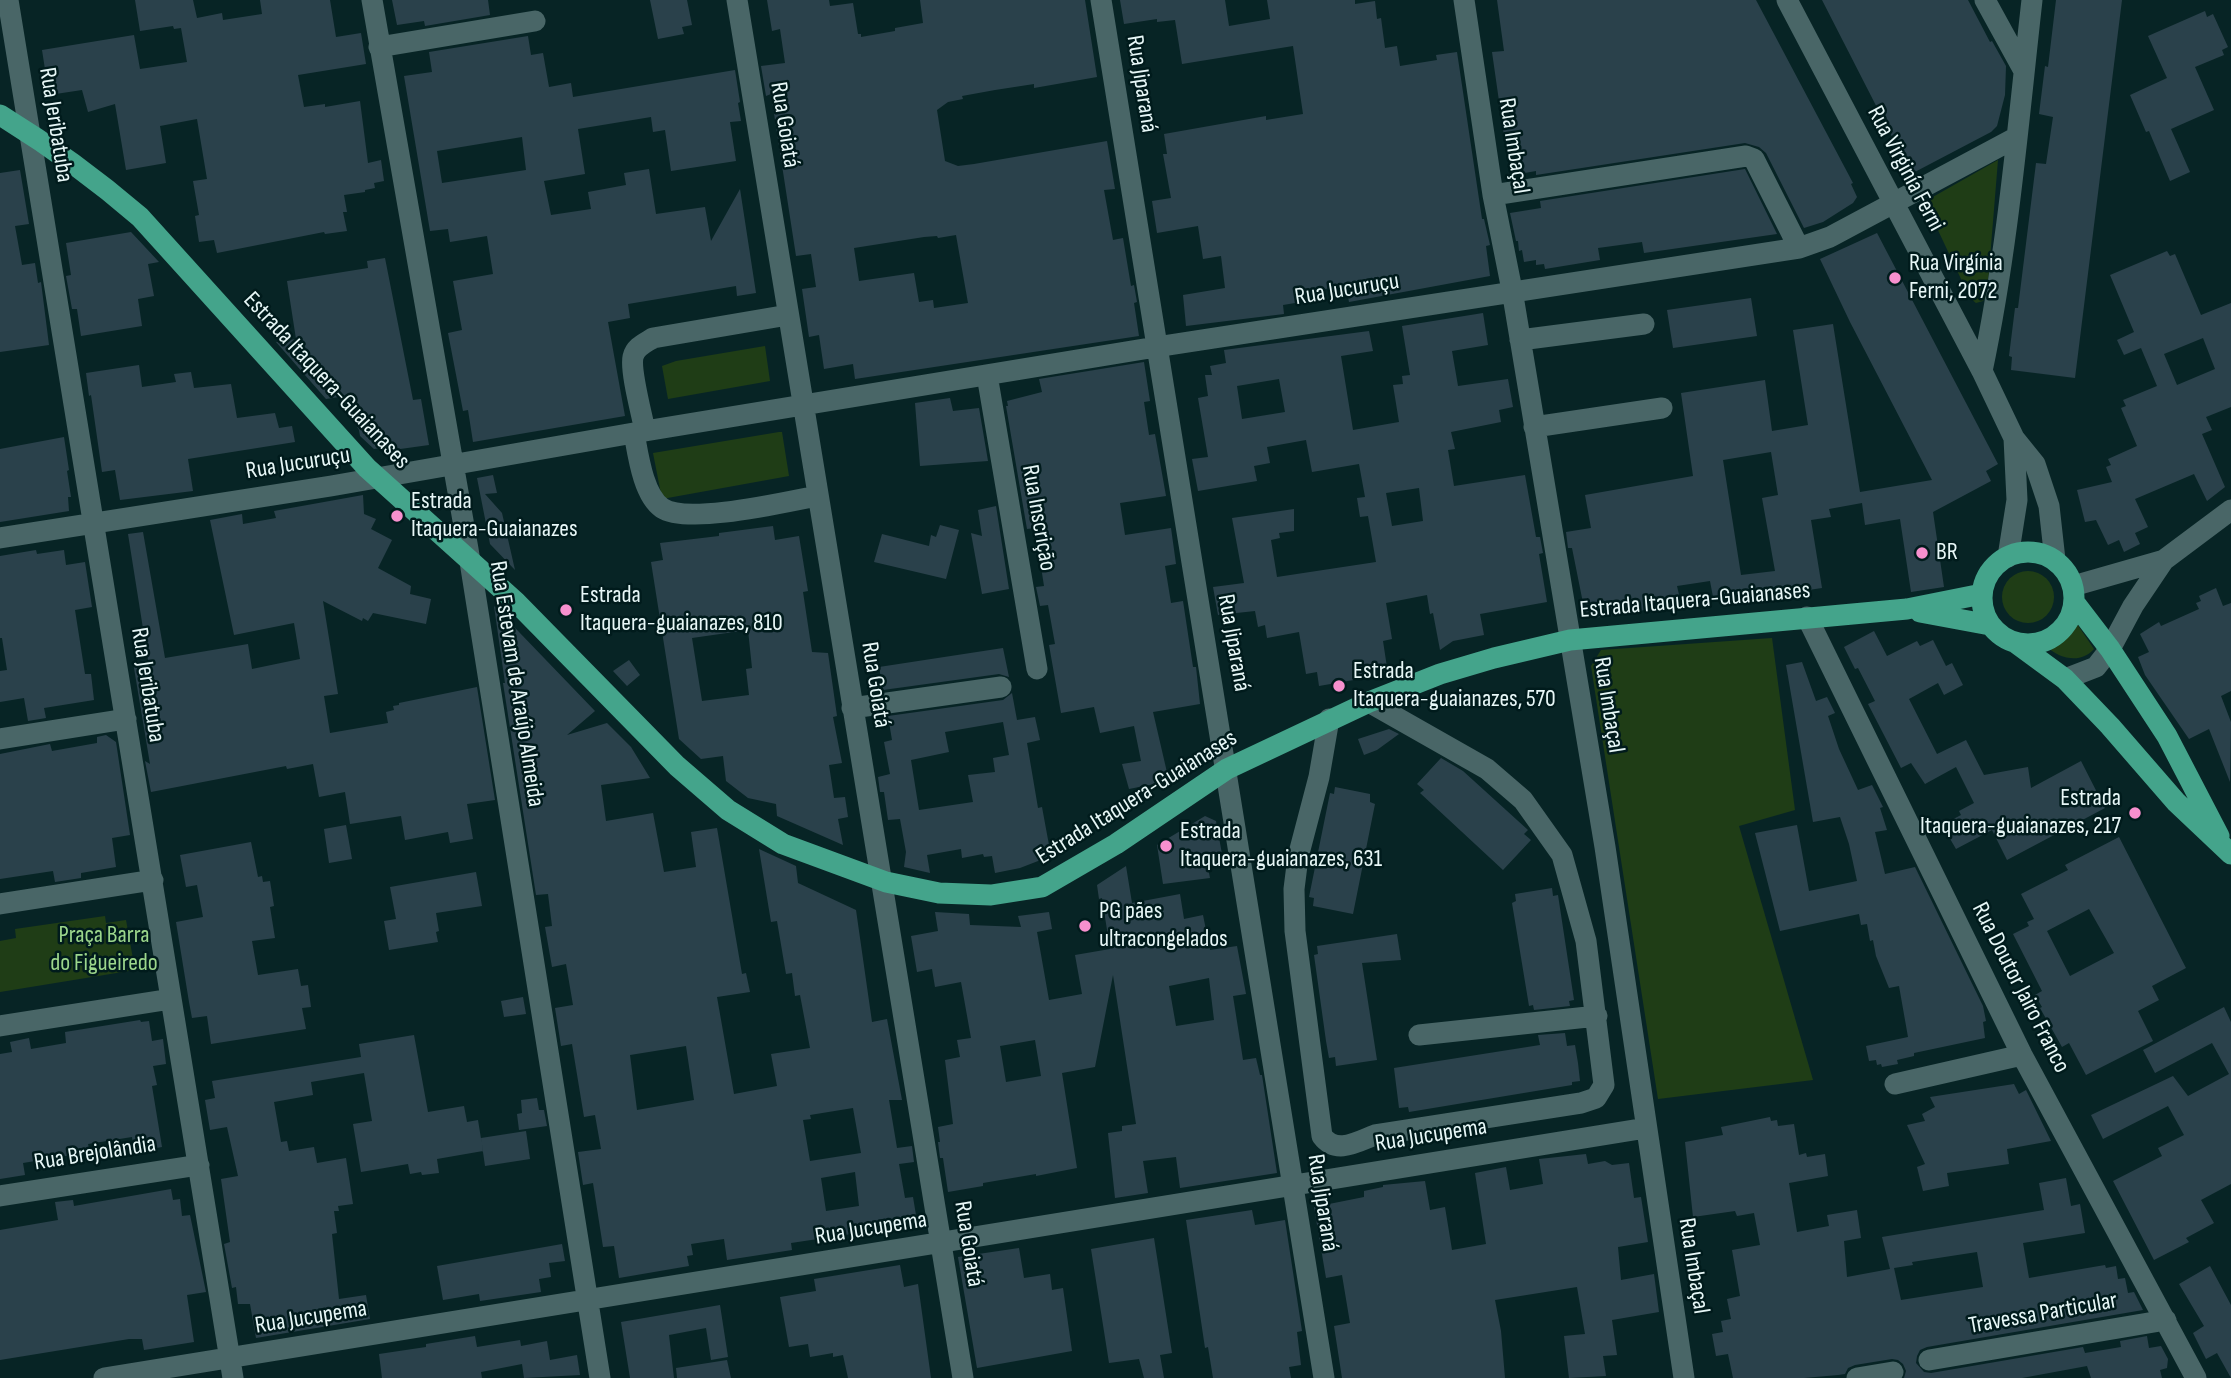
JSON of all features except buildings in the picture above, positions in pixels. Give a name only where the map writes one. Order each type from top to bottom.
[{"type":"main road","name":"Estrada Itaquera-Guaianases","points":[[0,115],[29,132],[140,217],[377,478],[516,602],[677,766],[728,810],[783,844],[881,880],[939,893],[991,895],[1042,887],[1116,844],[1227,769],[1329,719],[1440,674],[1570,640],[1907,609],[1982,594]]},
{"type":"main road","points":[[2024,552],[2040,554],[2055,561],[2066,572],[2073,594],[2167,736],[2229,852],[2176,802],[2065,679],[1990,625],[1983,610],[1982,594],[1986,579],[1995,566],[2008,557],[2024,552]]},
{"type":"main road","points":[[2016,643],[2048,640],[2061,631],[2070,618],[2073,594]]},
{"type":"main road","name":"Estrada Itaquera-Guaianases","points":[[1907,609],[1990,625]]},
{"type":"street","name":"Rua Jeribatuba","points":[[8,0],[231,1368]]},
{"type":"street","name":"Rua Estevam de Araújo Almeida","points":[[372,0],[469,561],[600,1378]]},
{"type":"street","name":"Rua Goiatá","points":[[737,0],[963,1378]]},
{"type":"street","name":"Rua Jiparaná","points":[[1101,0],[1324,1378]]},
{"type":"street","name":"Rua Imbaçal","points":[[1464,0],[1493,195],[1512,290],[1605,847],[1684,1378]]},
{"type":"street","name":"Rua Virginía Ferni","points":[[1787,0],[1982,371],[2014,438],[2035,464],[2049,506],[2055,561]]},
{"type":"street","points":[[1984,0],[2024,71]]},
{"type":"street","points":[[1982,371],[2008,220],[2032,0]]},
{"type":"street","points":[[379,47],[535,20]]},
{"type":"street","name":"Rua Jucuruçu","points":[[0,538],[377,478],[802,404],[1512,290],[1799,248],[1830,237],[1894,205],[2017,137]]},
{"type":"street","points":[[1493,195],[1751,157],[1799,248]]},
{"type":"street","points":[[788,315],[653,338],[639,346],[633,357],[639,462],[650,493],[662,508],[679,513],[706,514],[817,496]]},
{"type":"street","points":[[1520,340],[1644,324]]},
{"type":"street","name":"Rua Inscrição","points":[[987,375],[1037,669]]},
{"type":"street","points":[[1534,427],[1662,408]]},
{"type":"street","name":"Rua Virginía Ferni","points":[[2008,557],[2017,500],[2014,438]]},
{"type":"street","points":[[2073,594],[2164,561],[2231,510]]},
{"type":"street","points":[[2065,679],[2096,667],[2164,561]]},
{"type":"street","name":"Rua Doutor Jairo Franco","points":[[1807,617],[2022,1055],[2196,1378]]},
{"type":"street","points":[[852,708],[1002,687]]},
{"type":"street","points":[[1329,719],[1319,777],[1298,857],[1294,889],[1295,930],[1322,1136],[1333,1146],[1343,1147],[1375,1135],[1581,1103],[1596,1098],[1604,1085],[1597,1016],[1586,941],[1562,855],[1523,800],[1487,769],[1369,702]]},
{"type":"street","points":[[0,739],[126,719]]},
{"type":"street","points":[[0,904],[153,880]]},
{"type":"street","points":[[0,1026],[171,999]]},
{"type":"street","points":[[1419,1035],[1597,1016]]},
{"type":"street","points":[[1895,1084],[2022,1055]]},
{"type":"street","name":"Rua Jucupema","points":[[104,1378],[231,1368],[588,1301],[1646,1128]]},
{"type":"street","name":"Rua Brejolândia","points":[[0,1196],[199,1164]]},
{"type":"street","name":"Travessa Particular","points":[[1929,1360],[2166,1320]]},
{"type":"street","points":[[1857,1378],[1893,1372]]},
{"type":"green space","points":[[1998,160],[1987,295],[1983,301],[1976,303],[1970,298],[1927,207],[1931,198]]},
{"type":"green space","points":[[765,346],[770,381],[668,399],[662,366],[676,361]]},
{"type":"green space","points":[[782,432],[789,476],[662,499],[653,453]]},
{"type":"green space","points":[[2028,571],[2038,573],[2046,579],[2052,587],[2052,607],[2046,615],[2038,621],[2028,623],[2018,621],[2010,615],[2004,607],[2002,597],[2004,587],[2010,579],[2018,573]]},
{"type":"green space","points":[[2075,621],[2094,649],[2089,654],[2077,658],[2064,657],[2047,647],[2068,634]]},
{"type":"green space","points":[[1772,638],[1795,810],[1739,826],[1813,1080],[1658,1099],[1591,666],[1601,650]]},
{"type":"green space","name":"Praça Barra do Figueiredo","points":[[105,916],[106,923],[126,920],[135,970],[0,992],[0,941],[16,938],[15,929]]},
{"type":"place","name":"Rua Virgínia Ferni, 2072","points":[[1895,278]]},
{"type":"place","name":"Estrada Itaquera-Guaianazes","points":[[397,516]]},
{"type":"place","name":"BR","points":[[1922,553]]},
{"type":"place","name":"Estrada Itaquera-guaianazes, 810","points":[[566,610]]},
{"type":"place","name":"Estrada Itaquera-guaianazes, 570","points":[[1339,686]]},
{"type":"place","name":"Estrada Itaquera-guaianazes, 217","points":[[2135,813]]},
{"type":"place","name":"Estrada Itaquera-guaianazes, 631","points":[[1166,846]]},
{"type":"place","name":"PG pães ultracongelados","points":[[1085,926]]}]
